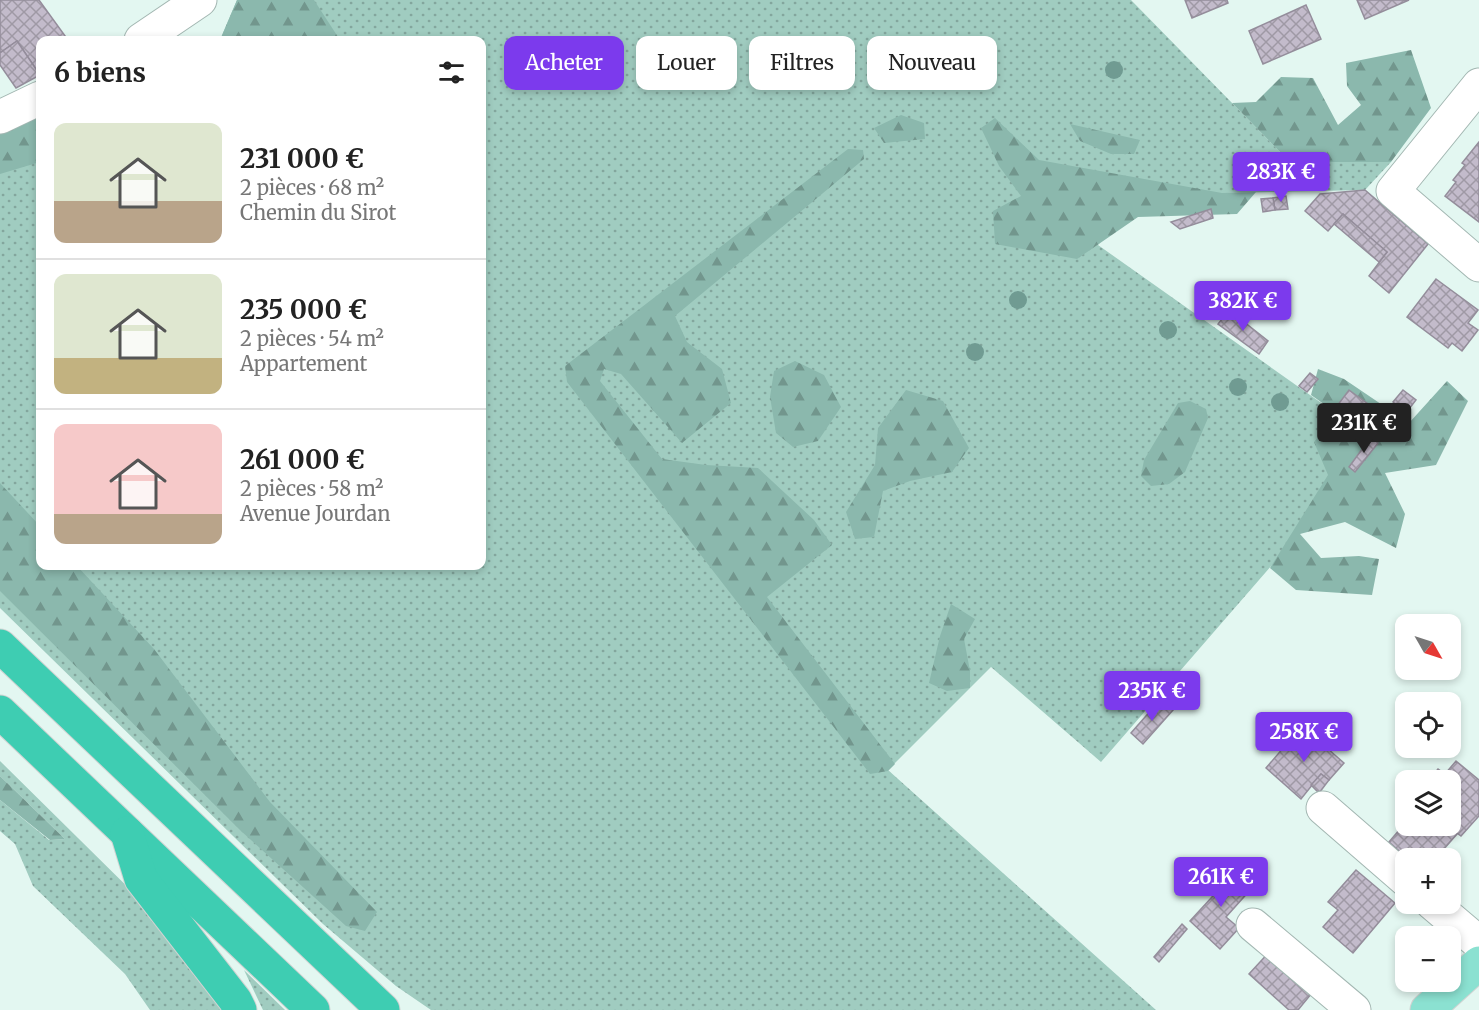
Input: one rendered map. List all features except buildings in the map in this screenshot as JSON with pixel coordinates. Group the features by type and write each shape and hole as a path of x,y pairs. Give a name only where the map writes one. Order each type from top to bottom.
{"highway":[{"path":"0,646 383,1010"},
{"path":"0,712 313,1010"},
{"path":"126,832 141,879 235,1000 240,1010"},
{"path":"345,974 401,1010"}],"main road":[{"path":"1427,1010 1479,963"}],"street":[{"path":"147,36 200,0"},
{"path":"1479,85 1393,191 1479,265"},
{"path":"0,117 36,100"},
{"path":"1323,808 1395,870"},
{"path":"1445,914 1479,943"},
{"path":"1253,925 1354,1010"}],"green space":[{"path":"237,0 1131,0 1290,162 1391,162 1365,190 1138,195 1098,245 1378,443 1101,762 991,667 888,770 1156,1010 431,1010 396,986 323,924 0,608 0,124 36,109 36,570 486,570 486,36 222,36"},
{"path":"237,0 314,0 337,36 222,36"},
{"path":"1411,50 1431,108 1391,162 1290,162 1232,103 1256,102 1281,77 1313,78 1338,125 1361,105 1347,86 1346,63"},
{"path":"36,109 36,163 0,174 0,124"},
{"path":"901,115 924,123 925,139 884,143 874,128"},
{"path":"995,118 1039,160 1222,193 1256,192 1237,214 1138,217 1077,259 995,244 993,211 1021,196 999,166 981,128"},
{"path":"1070,124 1140,140 1134,154 1111,154 1080,141"},
{"path":"848,149 863,150 864,159 675,316 687,342 722,369 731,403 682,443 621,374 604,369 600,381 662,459 706,465 758,468 814,520 832,545 767,597 895,764 888,771 870,774 567,382 565,366"},
{"path":"795,361 824,375 841,407 818,441 793,447 776,433 770,397 774,371"},
{"path":"1318,369 1344,379 1409,423 1447,381 1468,401 1436,465 1385,473 1405,514 1396,548 1345,522 1300,534 1321,558 1359,556 1379,559 1372,595 1296,590 1270,568 1328,475 1314,442 1338,414 1311,395"},
{"path":"906,390 943,401 969,448 952,472 910,481 883,491 874,537 855,539 846,512 875,465 878,428"},
{"path":"1190,401 1206,409 1208,418 1185,472 1169,484 1151,486 1141,476 1144,460 1178,403"},
{"path":"0,483 36,522 36,570 81,570 154,649 270,802 377,912 365,931 346,926 241,831 0,591"},
{"path":"951,604 975,619 964,639 970,671 970,688 947,691 929,683 940,636"},
{"path":"0,761 156,915 223,1010 150,1010 125,974 33,886 15,844 0,831 0,800 49,840 65,839 0,776"},
{"path":"0,776 65,839 50,840 0,800"},
{"path":"244,970 285,1010 263,1010"}]}
